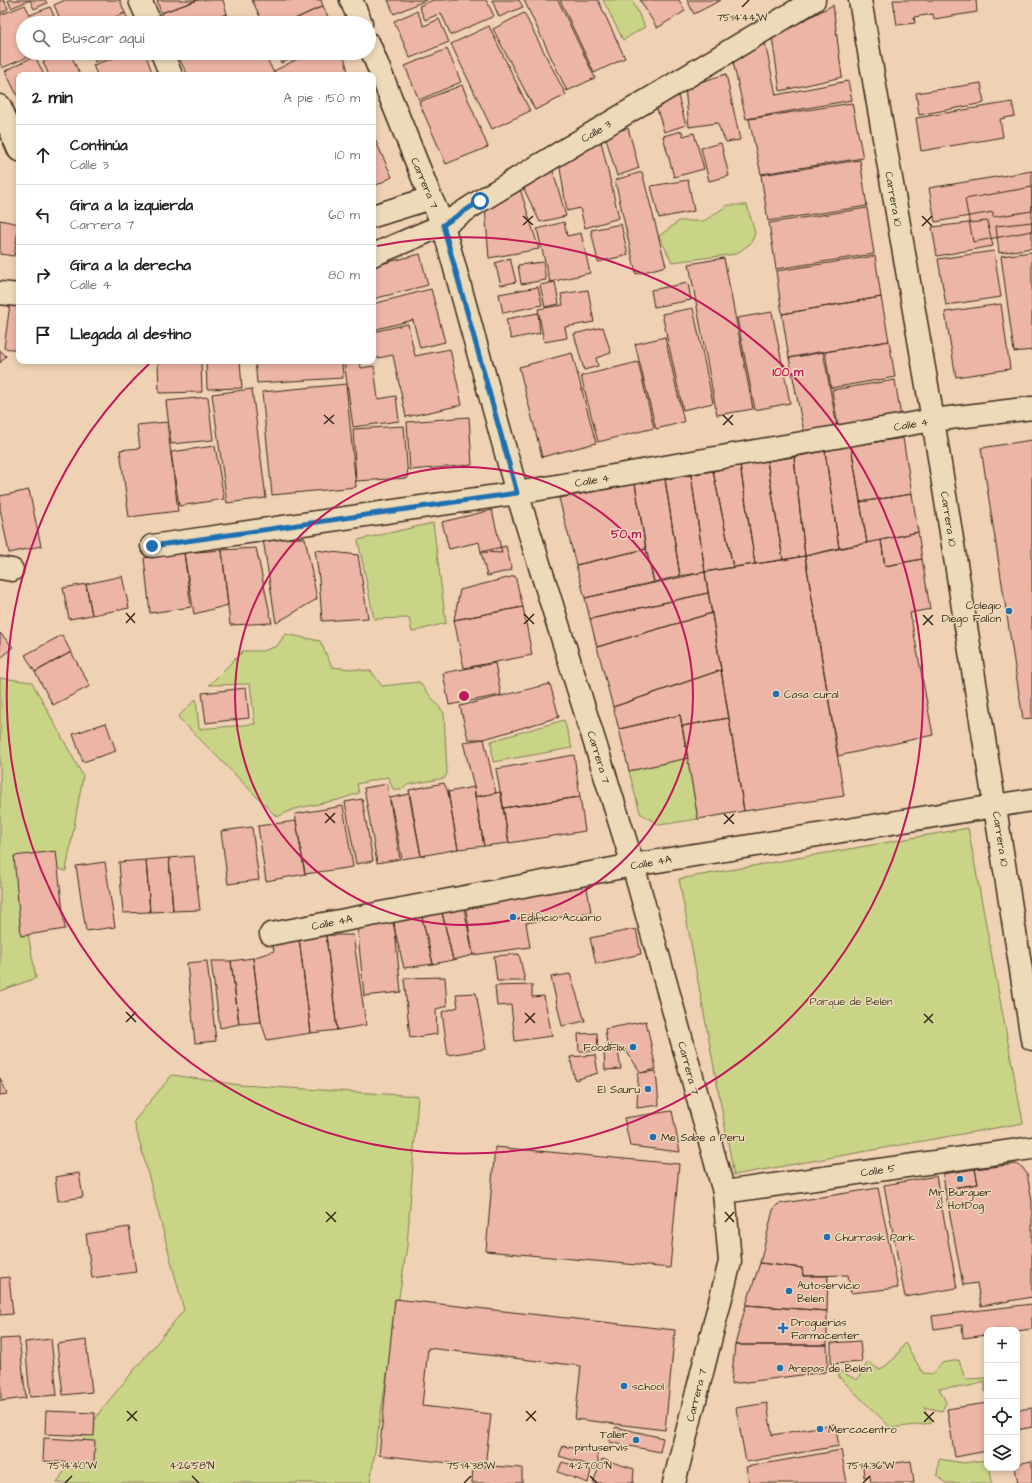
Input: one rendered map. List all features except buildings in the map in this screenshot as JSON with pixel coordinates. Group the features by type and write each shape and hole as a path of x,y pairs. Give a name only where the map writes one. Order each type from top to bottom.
{"street":[{"path":"140,0 147,16"},
{"path":"351,0 358,16"},
{"name":"Calle 3","path":"376,254 443,225 480,201 814,0"},
{"name":"Carrera 10","path":"860,0 933,420 996,806 1032,1039"},
{"path":"165,60 170,72"},
{"name":"Carrera 7","path":"375,60 443,225 517,493 633,865 724,1192 730,1262 674,1483"},
{"path":"0,106 16,143"},
{"path":"376,215 431,198"},
{"path":"0,293 16,295"},
{"name":"Calle 4","path":"152,546 517,493 933,420 1032,408"},
{"name":"Calle 4A","path":"271,934 633,865 1032,800"},
{"name":"Calle 5","path":"724,1192 1032,1148"}],"green space":[{"path":"603,0 632,0 645,27 623,40"},
{"path":"728,205 747,205 755,233 751,243 736,254 672,262 659,236 679,221 704,221"},
{"path":"433,523 446,623 412,632 409,618 374,619 358,540"},
{"path":"285,634 320,641 332,667 371,671 382,686 419,682 444,713 447,773 445,778 407,785 402,790 393,789 388,777 357,784 359,793 338,800 294,809 277,817 178,717 196,699 199,729 255,724 250,684 209,685 243,651 263,651 277,646"},
{"path":"0,678 32,682 83,776 66,871 14,856 36,978 0,991"},
{"path":"564,720 572,748 493,762 491,741"},
{"path":"688,758 698,819 659,825 640,813 629,771"},
{"name":"Parque de Belén","path":"968,828 1023,1123 734,1175 679,879"},
{"path":"172,1075 240,1085 418,1096 407,1246 370,1483 57,1483 101,1410 184,1310 134,1121"},
{"path":"905,1343 923,1373 932,1374 942,1363 959,1360 965,1379 984,1378 984,1382 966,1387 939,1388 946,1402 942,1411 924,1407 932,1423 891,1428 839,1377 838,1370 857,1380 868,1362 880,1370 895,1358"},
{"path":"939,1459 963,1463 984,1460 984,1471 990,1471 992,1483 945,1483 937,1475"}],"place":[{"name":"Colegio Diego Fallon","path":"1009,611"},
{"name":"Casa cural","path":"776,694"},
{"name":"Edificio Acuario","path":"513,917"},
{"name":"FoodFlix","path":"633,1047"},
{"name":"El Sauru","path":"648,1089"},
{"name":"Me Sabe a Peru","path":"653,1137"},
{"name":"Mr Burguer & HotDog","path":"960,1179"},
{"name":"Churrasik Park","path":"827,1237"},
{"name":"Autoservicio Belen","path":"789,1291"},
{"name":"Droguerias Farmacenter","path":"783,1328"},
{"name":"Arepas de Belen","path":"780,1368"},
{"name":"school","path":"624,1386"},
{"name":"Mercacentro","path":"820,1429"},
{"name":"Taller pintuservis","path":"636,1440"}],"route":[{"path":"152,546 517,493 443,225 480,201"}]}
